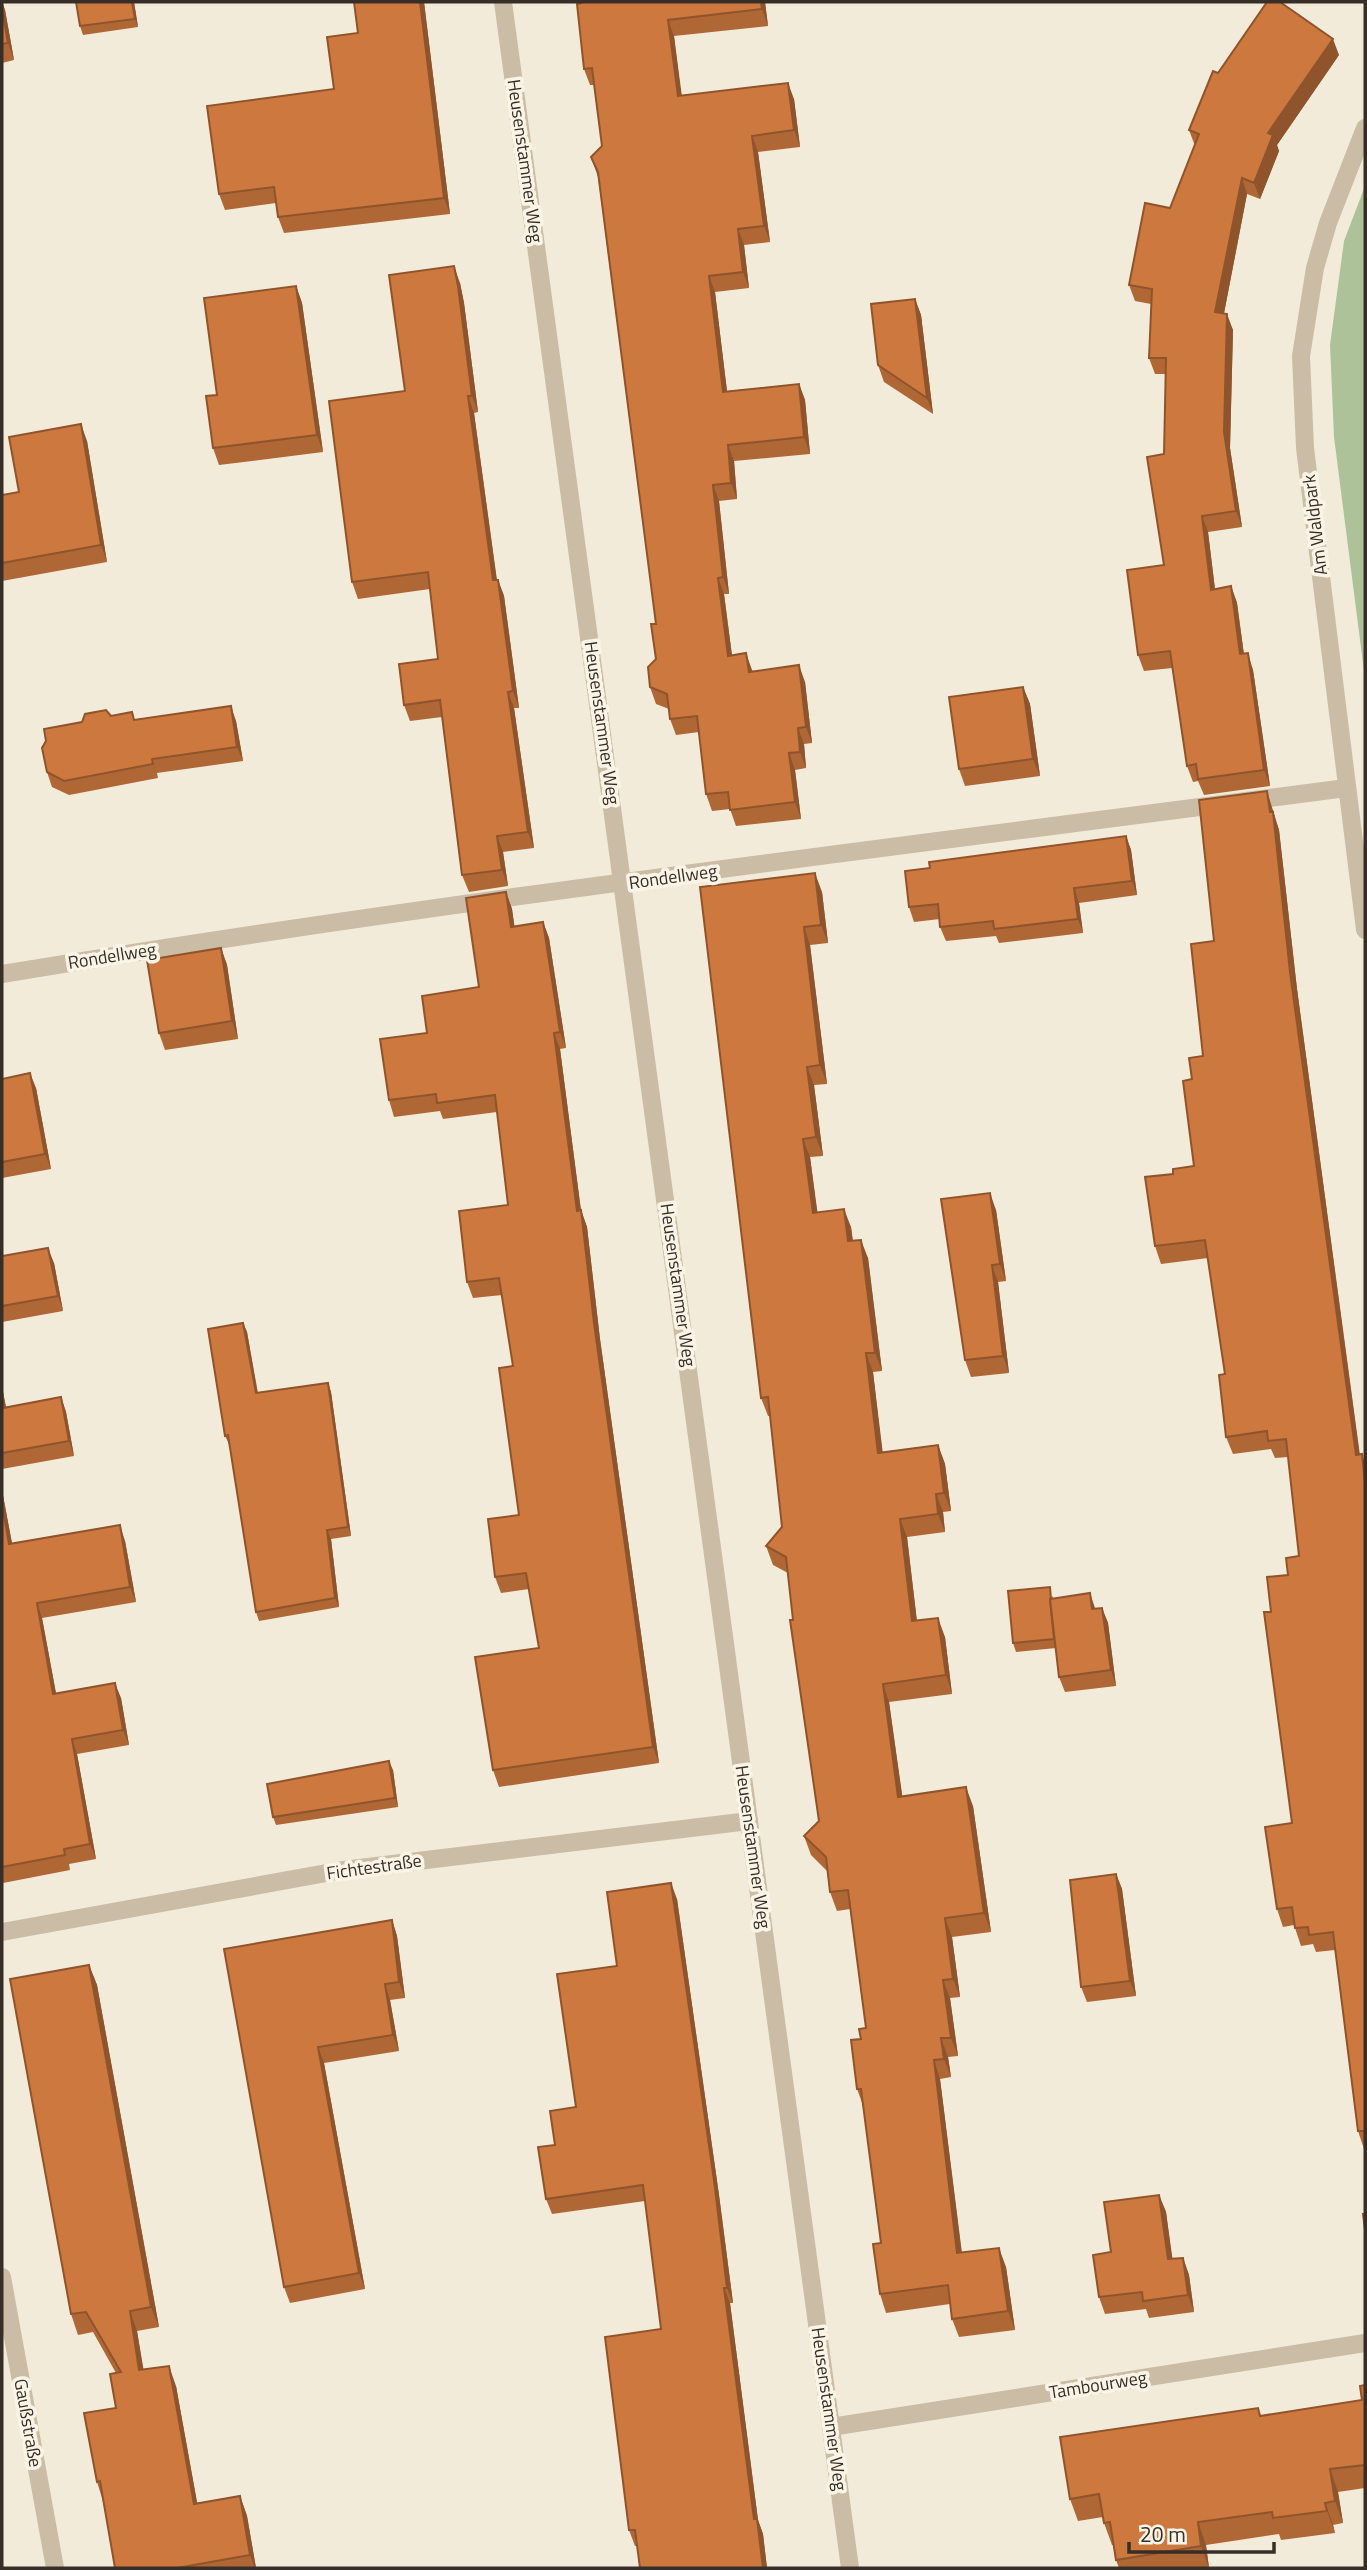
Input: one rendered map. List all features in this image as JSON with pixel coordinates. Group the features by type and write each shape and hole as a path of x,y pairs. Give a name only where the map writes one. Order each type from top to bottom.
{"street":[{"name":"Heusenstammer Weg","path":"503,2 850,2568"},
{"name":"Am Waldpark","path":"1365,128 1318,257 1306,309 1301,356 1305,448 1365,930"},
{"name":"Rondellweg","path":"2,974 232,936 1346,788"},
{"name":"Fichtestraße","path":"2,1932 343,1870 749,1821"},
{"name":"Gaußstraße","path":"2,2277 55,2568"},
{"name":"Tambourweg","path":"831,2427 1365,2343"}],"green space":[{"path":"1365,186 1365,679 1334,437 1330,345 1344,241"}],"building":[{"path":"76,2 132,2 135,19 80,26"},
{"path":"354,2 420,2 444,198 278,217 274,187 219,194 207,106 334,89 327,37 358,33"},
{"path":"761,2 762,9 668,20 678,96 788,83 794,130 752,136 764,226 738,229 743,272 709,276 723,392 799,384 804,437 728,445 731,483 713,485 723,577 718,578 728,656 746,653 749,672 799,665 806,727 798,728 800,752 789,753 795,802 730,810 728,792 706,794 697,716 670,719 667,694 650,687 648,667 656,659 651,624 656,624 598,172 591,157 602,146 592,68 584,69 577,4"},
{"path":"1267,2 1280,2 1333,39 1268,133 1273,135 1254,183 1242,178 1215,312 1227,314 1224,432 1236,511 1202,516 1211,590 1231,586 1240,654 1248,653 1264,770 1198,779 1196,764 1187,766 1170,651 1138,655 1127,570 1164,565 1147,457 1164,454 1166,358 1149,358 1152,289 1129,285 1145,203 1170,208 1199,134 1189,130 1213,71 1218,73"},
{"path":"2,10 8,43 2,44"},
{"path":"454,266 472,396 468,396 493,580 498,580 513,691 508,692 528,832 497,836 502,870 462,875 440,700 404,705 399,664 438,659 428,572 352,582 329,401 405,391 389,275"},
{"path":"296,286 317,435 213,448 206,396 217,395 204,298"},
{"path":"915,299 927,398 878,365 871,304"},
{"path":"81,424 101,545 2,563 2,495 19,492 9,437"},
{"path":"1023,687 1033,759 959,769 949,697"},
{"path":"231,706 237,747 152,759 153,764 64,781 47,772 42,748 46,741 44,729 82,722 85,714 106,710 111,716 132,712 134,720"},
{"path":"1267,791 1270,812 1273,812 1290,972 1356,1455 1362,1454 1365,1483 1365,2131 1358,2131 1333,1932 1309,1935 1308,1927 1295,1928 1292,1907 1277,1909 1265,1827 1292,1823 1264,1612 1271,1612 1267,1577 1288,1575 1286,1558 1299,1556 1286,1439 1268,1441 1267,1431 1226,1437 1219,1375 1225,1374 1205,1240 1155,1246 1145,1177 1173,1174 1173,1169 1194,1166 1183,1081 1192,1079 1189,1058 1203,1056 1191,944 1214,941 1199,800"},
{"path":"1126,836 1132,881 1074,888 1078,919 994,929 993,921 940,927 938,904 909,907 905,871 930,868 929,862"},
{"path":"815,873 821,925 804,927 820,1065 807,1067 816,1137 803,1139 813,1213 844,1209 848,1241 861,1240 875,1353 866,1353 878,1453 938,1445 944,1493 936,1494 938,1514 900,1519 912,1621 938,1618 946,1675 883,1684 898,1797 966,1787 984,1913 945,1918 953,1979 943,1980 951,2038 941,2038 944,2059 934,2060 957,2253 999,2248 1008,2311 952,2319 948,2285 880,2294 873,2244 881,2243 861,2089 857,2089 851,2040 861,2039 859,2029 866,2028 848,1890 830,1892 826,1857 804,1836 819,1821 790,1620 793,1620 786,1557 766,1546 782,1527 768,1397 761,1398 700,887"},
{"path":"506,892 511,927 543,922 560,1032 554,1033 577,1211 581,1210 594,1323 653,1747 493,1770 475,1657 539,1648 526,1573 495,1577 488,1519 519,1515 499,1368 513,1366 499,1278 467,1282 459,1211 508,1205 495,1095 437,1103 436,1094 389,1100 380,1039 427,1033 422,996 479,987 466,898"},
{"path":"221,948 232,1021 159,1033 147,960"},
{"path":"30,1073 45,1154 2,1162 2,1079"},
{"path":"990,1193 1000,1264 992,1265 1003,1356 965,1360 941,1199"},
{"path":"48,1248 58,1296 2,1306 2,1256"},
{"path":"243,1323 256,1393 328,1383 348,1527 327,1530 335,1598 256,1612 208,1329"},
{"path":"61,1397 69,1441 2,1453 2,1400 3,1408"},
{"path":"2,1504 9,1544 120,1525 130,1587 37,1603 53,1694 115,1683 123,1730 72,1739 90,1844 64,1849 65,1855 2,1867"},
{"path":"1050,1587 1054,1639 1013,1643 1008,1591"},
{"path":"1090,1593 1092,1609 1102,1608 1111,1670 1059,1677 1050,1599"},
{"path":"389,1761 395,1798 273,1817 267,1784"},
{"path":"1116,1874 1130,1981 1081,1987 1070,1880"},
{"path":"671,1883 714,2180 727,2288 724,2288 754,2519 757,2519 763,2568 640,2568 635,2530 629,2530 605,2337 661,2329 643,2185 546,2199 538,2147 555,2145 550,2111 576,2107 557,1974 617,1966 607,1892"},
{"path":"392,1920 399,1982 385,1984 393,2035 318,2047 359,2273 284,2287 224,1949"},
{"path":"89,1965 151,2307 130,2311 139,2370 169,2366 194,2504 240,2496 250,2555 177,2568 115,2568 100,2481 97,2482 84,2413 116,2408 110,2374 121,2372 86,2312 71,2314 10,1979"},
{"path":"1159,2195 1168,2259 1183,2258 1188,2295 1143,2301 1142,2292 1099,2297 1093,2255 1111,2252 1104,2202"},
{"path":"1365,2385 1365,2465 1330,2469 1335,2501 1325,2503 1327,2511 1273,2518 1272,2512 1198,2522 1201,2546 1116,2560 1110,2522 1104,2523 1099,2494 1070,2499 1060,2437 1258,2408 1260,2416 1362,2400 1360,2386"}]}
